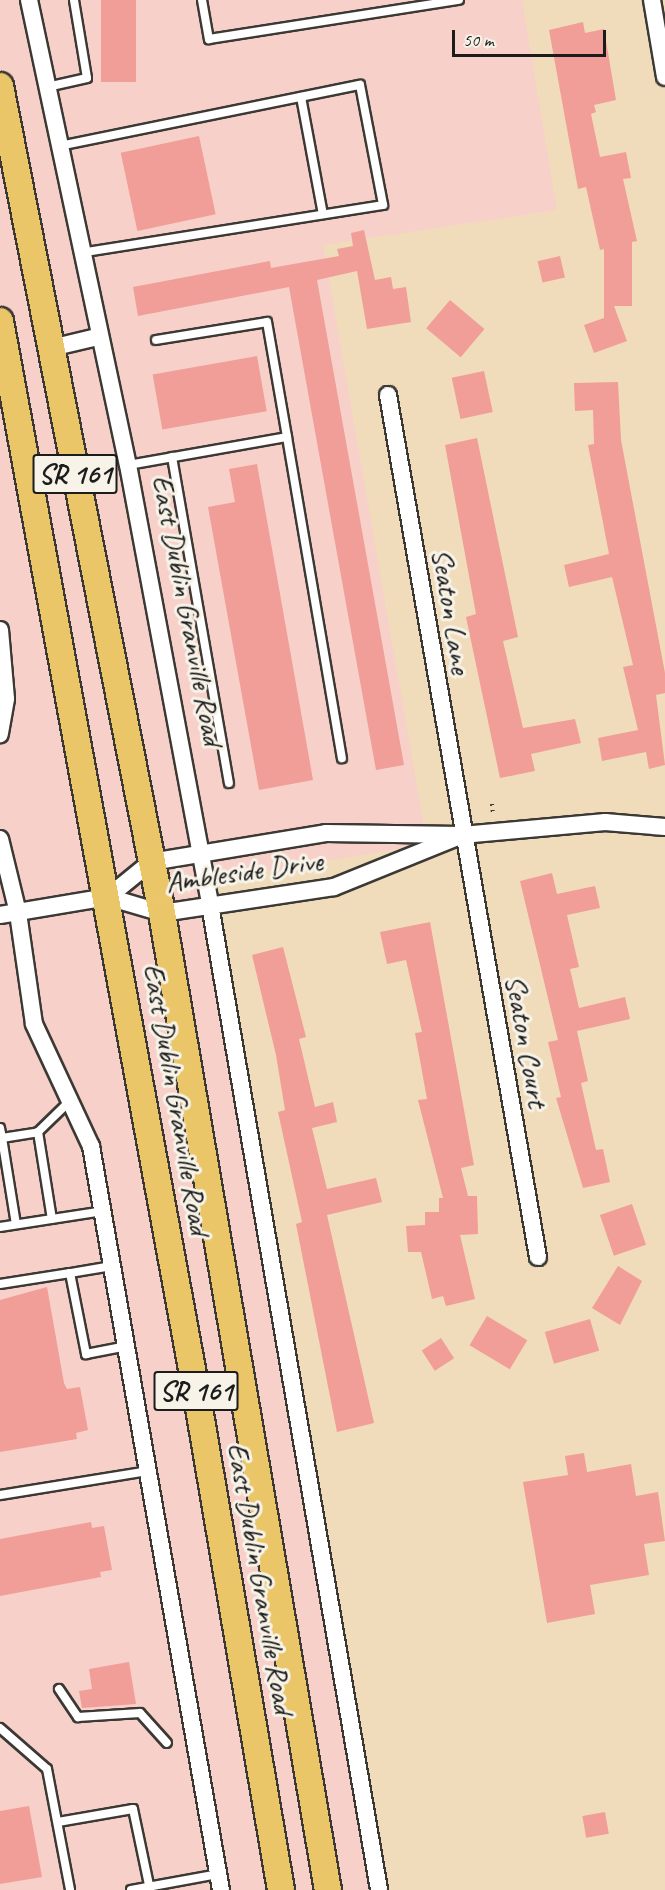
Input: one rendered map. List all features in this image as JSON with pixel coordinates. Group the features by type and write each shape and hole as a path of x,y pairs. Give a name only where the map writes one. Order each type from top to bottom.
{"main road":[{"name":"East Dublin Granville Road","path":"0,86 162,913 328,1890"},
{"name":"East Dublin Granville Road","path":"0,321 108,897 281,1890"}],"street":[{"name":"East Dublin Granville Road","path":"29,0 97,337 128,465 200,850 379,1890"},
{"path":"652,0 665,77"},
{"path":"51,348 97,337"},
{"name":"Seaton Lane","path":"388,395 462,835"},
{"path":"0,630 3,687 0,734"},
{"name":"Ambleside Drive","path":"108,897 151,862 200,850 327,833 462,835 605,822 665,827"},
{"name":"Ambleside Drive","path":"108,897 162,913 334,887 462,835"},
{"name":"Seaton Court","path":"462,835 538,1257"},
{"path":"0,839 18,913 34,1024 91,1146 220,1882"},
{"path":"0,915 108,897"}],"lane":[{"path":"46,87 87,78 74,0"},
{"path":"202,0 208,39 459,0"},
{"path":"58,146 360,85 383,206 80,253"},
{"path":"301,97 323,214"},
{"path":"156,340 267,322 342,758"},
{"path":"128,465 287,437"},
{"path":"172,457 230,783"},
{"path":"2,1138 38,1132 70,1101"},
{"path":"0,1128 16,1224"},
{"path":"38,1132 52,1219"},
{"path":"0,1227 103,1211"},
{"path":"0,1284 112,1266"},
{"path":"70,1273 86,1353 127,1346"},
{"path":"0,1495 148,1471"},
{"path":"59,1689 78,1717 140,1713 167,1743"},
{"path":"0,1728 47,1769 70,1890"},
{"path":"58,1822 133,1809 149,1888"},
{"path":"131,1890 220,1882"}],"path":[{"path":"492,804 493,814"}],"shaded area":[{"path":"0,0 522,0 557,210 323,245 427,844 196,882 377,1890 0,1890"}],"building":[{"path":"101,0 136,0 136,82 101,82"},
{"path":"583,22 585,33 604,29 616,100 594,105 596,112 591,114 600,157 626,152 631,178 623,179 637,241 632,242 632,306 614,306 627,341 594,353 584,325 604,318 604,249 600,250 586,187 578,189 549,30"},
{"path":"199,136 216,214 137,231 121,153"},
{"path":"364,230 375,280 391,277 393,289 406,287 411,322 367,329 357,271 317,280 404,765 376,770 289,287 138,316 133,287 270,261 271,268 339,256 337,249 353,246 351,233"},
{"path":"560,256 565,277 543,283 538,261"},
{"path":"450,300 484,329 461,357 426,328"},
{"path":"257,356 267,411 162,430 153,374"},
{"path":"484,371 493,412 460,419 452,378"},
{"path":"618,382 621,440 665,673 665,693 656,695 665,765 649,769 646,752 602,761 598,738 638,730 623,667 633,665 612,577 569,587 564,565 609,554 588,445 594,444 593,410 575,411 574,383"},
{"path":"477,438 518,637 503,641 523,728 575,719 581,743 531,754 535,771 500,778 466,617 476,614 445,445"},
{"path":"257,464 313,780 259,790 208,507 235,502 229,469"},
{"path":"552,873 557,894 595,886 600,908 567,915 579,967 570,969 579,1008 625,997 630,1019 577,1031 588,1081 581,1083 596,1150 603,1149 610,1182 583,1188 556,1098 561,1097 548,1042 558,1040 520,881"},
{"path":"430,922 474,1165 461,1168 468,1196 477,1196 478,1234 460,1235 475,1299 446,1306 443,1296 432,1299 421,1252 408,1252 406,1226 425,1225 425,1212 439,1212 439,1198 443,1198 418,1100 427,1099 415,1033 422,1032 406,960 387,964 380,932"},
{"path":"283,947 306,1037 299,1039 315,1107 333,1102 337,1122 312,1128 327,1189 376,1178 382,1202 327,1215 374,1423 337,1432 296,1224 302,1222 278,1112 285,1110 276,1055 252,955"},
{"path":"632,1204 646,1245 614,1256 600,1215"},
{"path":"618,1266 642,1281 620,1325 592,1308"},
{"path":"47,1287 64,1383 67,1389 80,1387 88,1430 76,1433 77,1439 0,1452 0,1300"},
{"path":"487,1316 527,1340 510,1369 469,1345"},
{"path":"590,1319 599,1351 554,1364 545,1332"},
{"path":"441,1338 454,1358 435,1371 422,1351"},
{"path":"584,1453 587,1472 631,1464 636,1496 658,1492 665,1541 644,1544 649,1575 590,1585 595,1614 547,1623 523,1482 568,1475 565,1456"},
{"path":"91,1522 92,1528 104,1526 112,1570 100,1572 101,1577 0,1596 0,1539"},
{"path":"129,1662 136,1704 82,1708 79,1691 92,1689 89,1669"},
{"path":"29,1806 42,1877 0,1884 0,1811"},
{"path":"605,1812 609,1834 586,1838 582,1816"}]}
